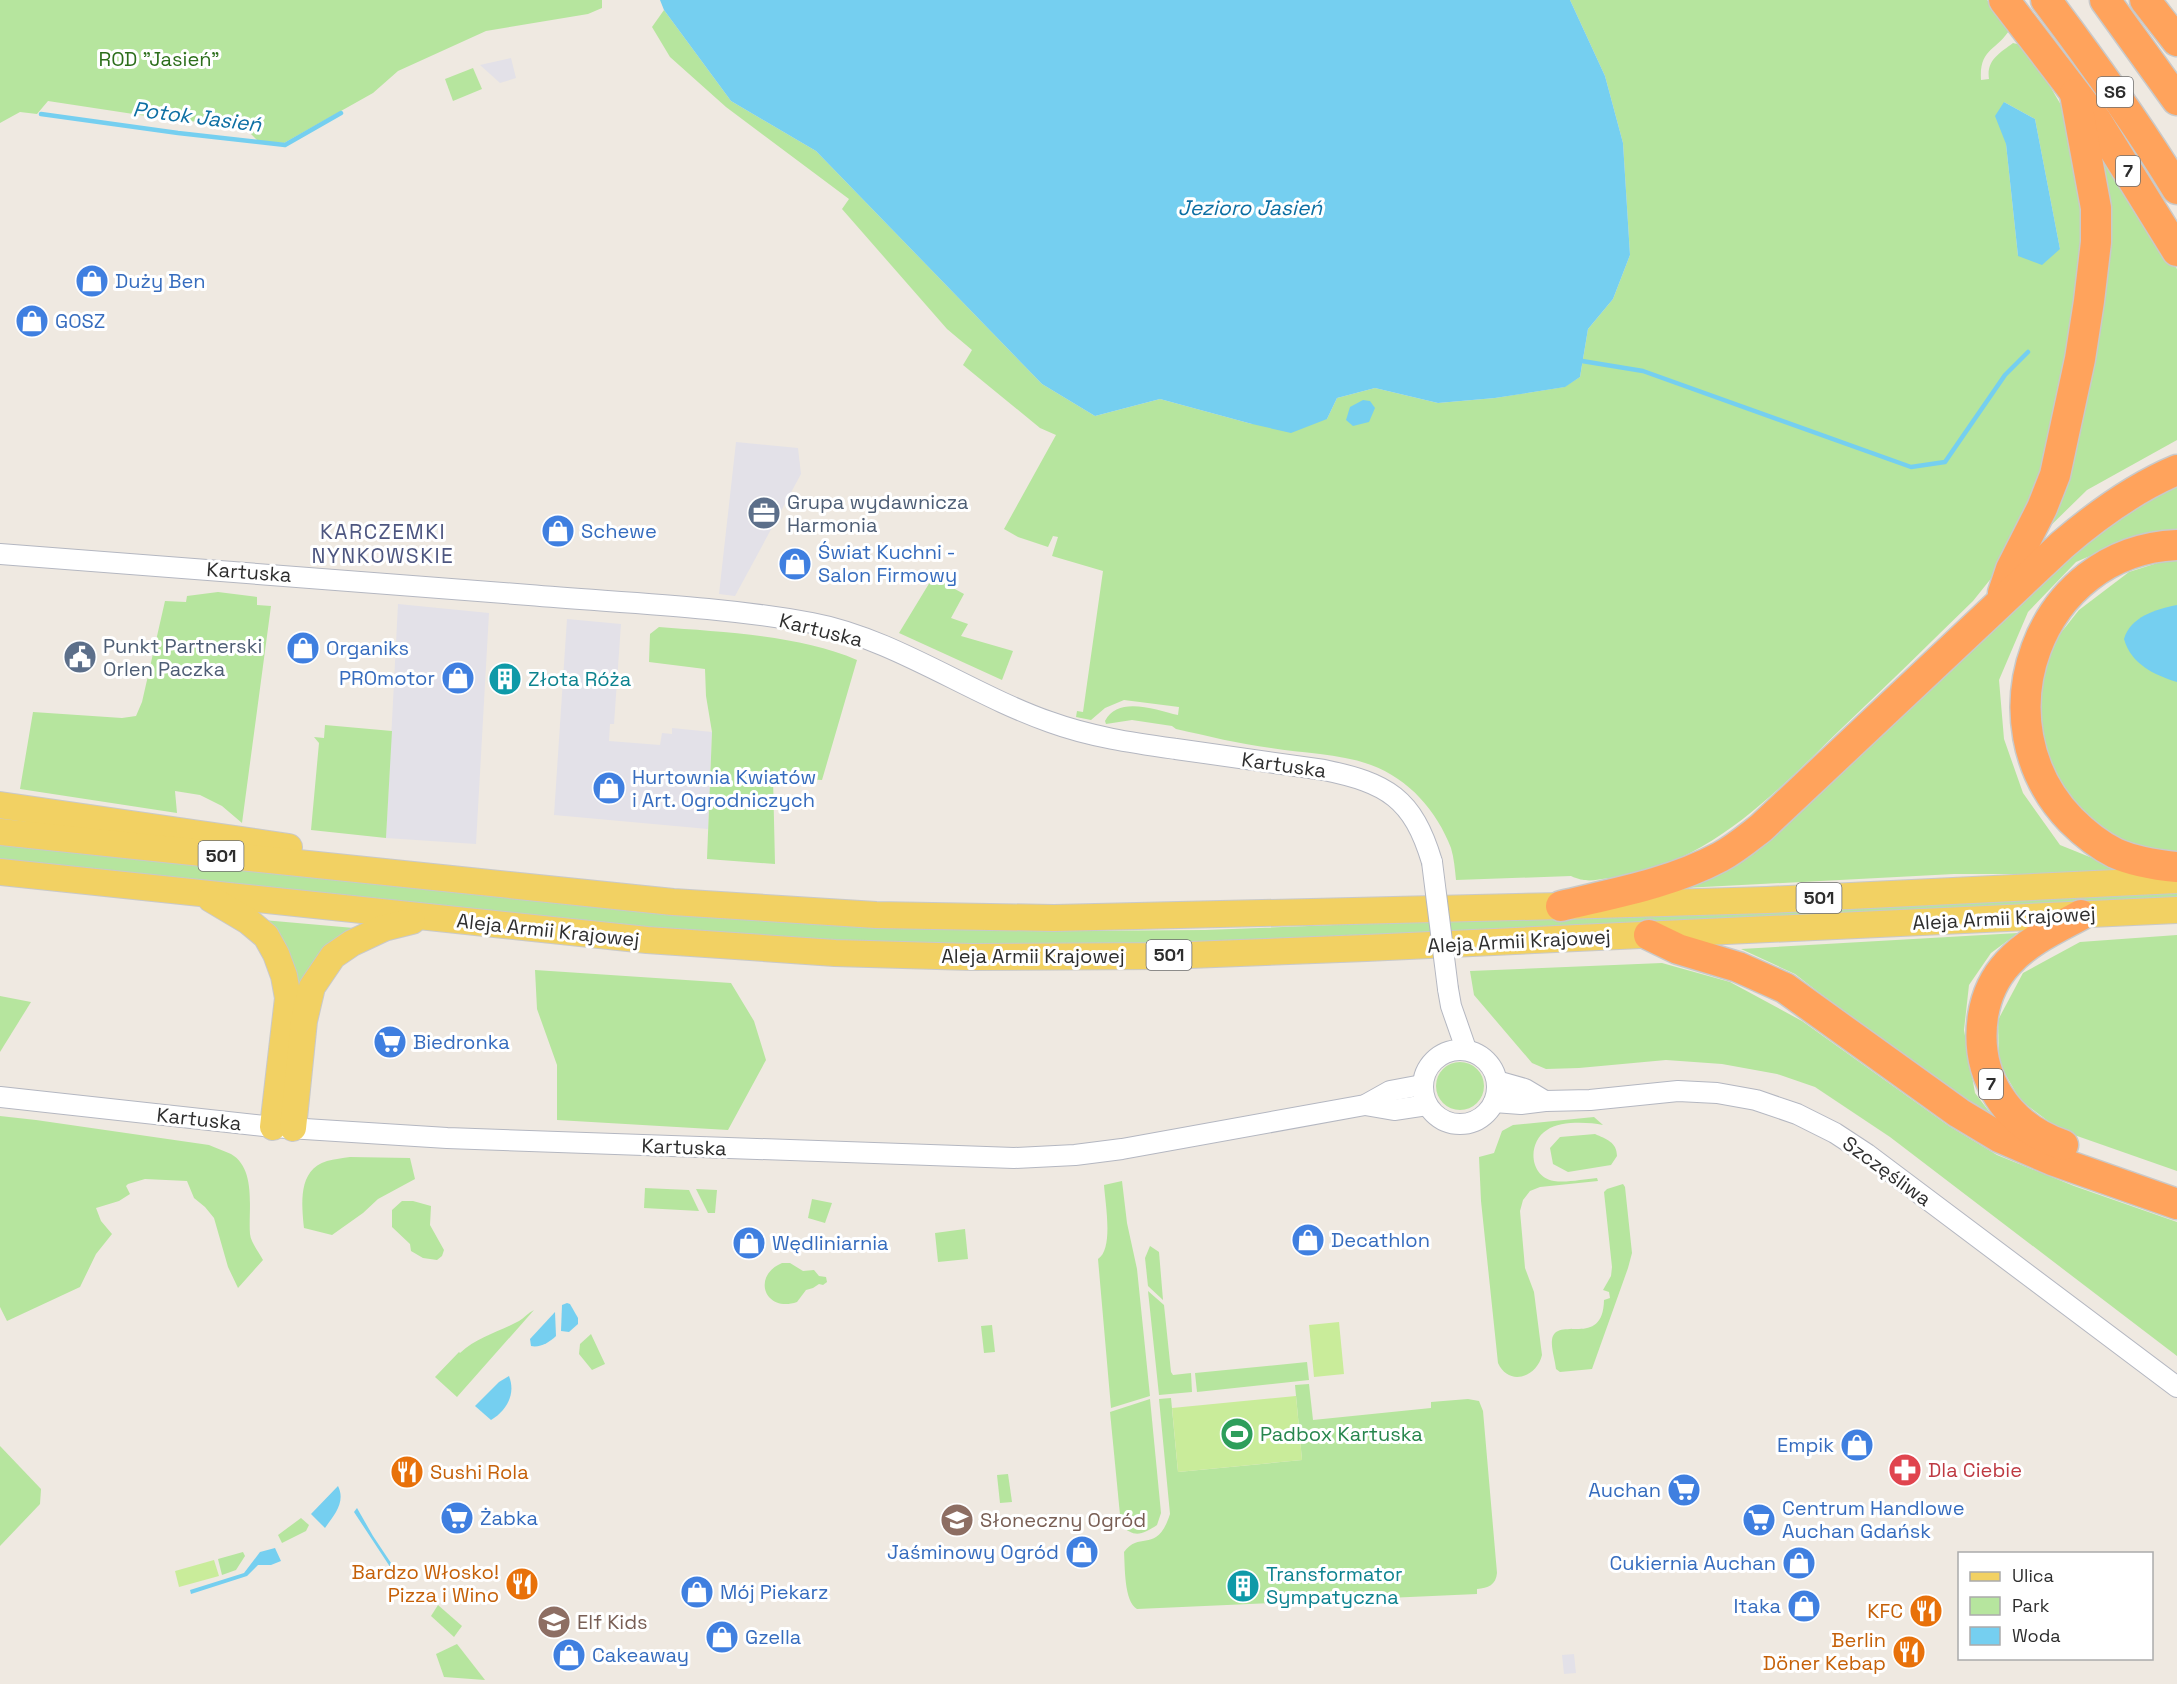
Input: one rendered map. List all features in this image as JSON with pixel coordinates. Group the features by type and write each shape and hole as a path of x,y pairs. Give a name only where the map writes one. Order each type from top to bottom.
{"highway":[{"path":"2001,600 2011,569 2042,508 2055,475 2080,359 2090,301 2096,242 2096,208 2075,94 2004,0"},
{"name":"S6","path":"2046,0 2106,79 2151,145 2177,189"},
{"name":"S6","path":"2105,0 2177,100"},
{"path":"2145,0 2177,41"},
{"name":"7","path":"2075,94 2096,120 2177,251"},
{"path":"1561,906 1672,878 1698,868 1737,847 1761,828 2001,600 2069,539 2103,512 2152,481 2177,470"},
{"path":"2177,545 2154,548 2120,559 2104,567 2075,588 2049,619 2038,642 2030,666 2026,694 2026,722 2031,751 2042,780 2057,805 2090,837 2114,853 2148,864 2177,867"},
{"name":"7","path":"2081,915 2037,939 2008,963 1994,982 1985,1002 1982,1027 1981,1053 1986,1071 1995,1092 2009,1110 2030,1128 2058,1143 2177,1184"},
{"path":"1649,935 1678,949 1738,967 1785,988 1959,1113 1999,1137 2052,1160 2177,1204"}],"main road":[{"path":"0,805 431,868 442,879"},
{"name":"Aleja Armii Krajowej","path":"0,832 673,902 876,915 1054,918 1561,906 1767,900 2177,880"},
{"name":"Aleja Armii Krajowej","path":"0,872 427,918 722,946 835,953 971,957 1164,956 2177,910"},
{"path":"203,895 248,921 266,936 284,976 288,998 283,1127"},
{"path":"283,1127 312,987 333,956 351,943 384,928 427,918"}],"street":[{"name":"Kartuska","path":"0,554 712,608 816,624 885,647 1000,702 1049,722 1076,730 1148,745 1324,770 1377,784 1390,792 1414,817 1425,838 1432,862 1450,997 1466,1049"},
{"name":"Kartuska","path":"1446,1052 1450,997"},
{"path":"1466,1049 1487,1060 1493,1070 1497,1081 1494,1102 1482,1116 1464,1124 1446,1122 1432,1112 1427,1105 1422,1085 1429,1065 1446,1052 1466,1049"},
{"name":"Szczęśliwa","path":"1497,1081 1525,1089 1545,1101"},
{"name":"Kartuska","path":"0,1097 283,1127 457,1138 1014,1158 1075,1155 1122,1149 1365,1105 1390,1091 1422,1085"},
{"name":"Szczęśliwa","path":"1494,1102 1521,1104 1704,1092 1756,1100 1797,1113 1835,1133 1867,1154 2066,1306 2177,1387"},
{"name":"Kartuska","path":"1365,1105 1394,1110 1427,1105"}],"shaded area":[{"path":"511,58 516,78 500,83 480,65"},
{"path":"736,442 798,448 801,474 735,596 719,594"},
{"path":"398,604 489,613 476,844 386,838"},
{"path":"567,619 621,624 614,724 610,724 609,741 660,745 662,733 672,734 672,728 712,732 708,829 554,815"},
{"path":"1574,1654 1576,1673 1564,1674 1562,1655"}],"green space":[{"name":"ROD \"Jasień\"","path":"0,0 602,0 602,8 588,14 486,31 398,71 373,93 284,143 258,141 244,127 153,117 48,101 37,114 20,112 0,123"},
{"path":"1570,0 1987,0 2008,23 2010,29 1986,56 1981,70 1981,80 1989,79 1992,62 1999,54 2013,43 2021,45 2037,64 2061,105 2080,156 2087,248 2047,474 1997,571 1973,601 1792,777 1738,823 1678,859 1645,871 1590,880 1581,880 1571,876 1456,880 1451,848 1438,821 1420,798 1385,771 1360,761 1235,742 1176,729 1172,726 1132,720 1106,724 1105,721 1111,713 1128,706 1178,715 1179,707 1124,700 1105,708 1091,720 1076,717 1077,711 1083,712 1103,571 1052,556 1058,537 1053,536 1048,547 1018,537 1004,529 1056,435 1040,428 963,365 972,350 947,329 842,209 849,199 726,107 670,57 652,27 664,10 731,101 816,151 1042,384 1095,416 1160,399 1252,424 1327,419 1337,398 1375,388 1438,403 1495,398 1564,387 1580,377 1588,329 1613,299 1630,255 1623,143 1605,76","holes":["2004,102 2035,119 2060,249 2018,256 2006,144"]},
{"path":"473,68 482,89 453,101 445,79"},
{"path":"2093,143 2177,269 2177,440 2087,490 2040,536 2064,485"},
{"path":"2177,484 2177,533 2131,538 2076,562 2028,612 1999,680 2004,739 2023,793 2060,845 2132,874 1954,874 1684,888 2083,541 2168,487"},
{"path":"2167,560 2177,560 2177,858 2109,838 2072,804 2045,756 2037,705 2052,644 2079,610 2129,572"},
{"path":"933,577 964,594 951,618 968,624 961,636 1013,651 1002,680 899,633"},
{"path":"218,592 257,597 257,605 271,606 242,823 222,806 200,795 175,791 177,813 20,789 33,712 122,718 136,716 142,702 165,601 186,602 187,596"},
{"path":"659,627 785,640 810,645 857,660 822,780 773,777 775,864 707,859 712,732 706,696 705,669 649,662 650,634"},
{"path":"325,725 392,731 386,838 311,830 319,743 314,737 324,738"},
{"path":"0,842 889,927 968,930 1205,930 2177,892 2177,898 1901,913 1073,948 779,941 0,864"},
{"path":"263,920 354,928 326,946 291,1099 296,986"},
{"path":"2018,933 1991,953 1969,985 1964,1030 1975,1093 2004,1131 1918,1069 1795,974 1741,949"},
{"path":"2177,935 2177,1171 2060,1130 2020,1100 1999,1063 1998,1020 2023,973 2080,942"},
{"path":"1662,963 1730,982 1802,1021 1949,1126 1997,1155 2074,1186 2177,1222 2177,1356 1890,1137 1815,1087 1777,1074 1722,1064 1666,1060 1546,1069 1532,1063 1474,995 1470,971"},
{"path":"535,970 731,983 754,1021 766,1060 728,1130 557,1120 557,1065 537,1009"},
{"path":"0,996 31,1002 0,1052"},
{"path":"1455,1062 1465,1062 1480,1072 1484,1086 1483,1095 1474,1106 1465,1110 1455,1110 1440,1100 1436,1091 1436,1081 1446,1066"},
{"path":"0,1116 209,1145 231,1154 245,1170 250,1191 250,1234 263,1260 238,1288 228,1267 214,1218 194,1198 187,1181 145,1179 128,1184 126,1186 130,1194 119,1201 96,1208 101,1221 112,1234 96,1254 80,1287 7,1321 0,1307"},
{"path":"1594,1117 1603,1125 1582,1123 1559,1125 1547,1130 1536,1142 1534,1158 1536,1166 1546,1178 1564,1182 1597,1178 1598,1181 1540,1187 1530,1191 1523,1200 1520,1211 1525,1268 1534,1292 1542,1355 1535,1369 1529,1374 1515,1377 1509,1375 1498,1363 1481,1201 1479,1157 1494,1153 1502,1131 1513,1125"},
{"path":"1595,1134 1615,1147 1617,1156 1611,1165 1568,1172 1553,1164 1550,1148 1560,1137"},
{"path":"350,1157 410,1158 415,1179 378,1199 332,1235 304,1228 302,1199 310,1172 327,1161"},
{"path":"1122,1181 1127,1223 1137,1269 1150,1396 1111,1408 1098,1259 1103,1254 1107,1236 1104,1185"},
{"path":"1623,1184 1632,1253 1628,1268 1592,1369 1560,1372 1556,1369 1552,1347 1555,1333 1562,1330 1588,1328 1596,1324 1602,1315 1604,1300 1610,1298 1609,1292 1603,1290 1611,1276 1612,1267 1604,1192"},
{"path":"645,1188 689,1190 699,1211 644,1208"},
{"path":"696,1189 717,1190 715,1213 708,1213"},
{"path":"812,1199 832,1203 825,1223 808,1218"},
{"path":"402,1201 413,1201 431,1206 430,1225 444,1250 442,1256 437,1260 423,1258 411,1251 410,1244 392,1227 392,1210"},
{"path":"965,1229 968,1259 938,1262 935,1233"},
{"path":"1150,1246 1159,1252 1163,1300 1148,1286 1145,1258"},
{"path":"782,1263 790,1263 803,1271 814,1270 819,1276 826,1277 827,1282 806,1290 797,1302 786,1304 777,1302 766,1292 765,1284 772,1269"},
{"path":"1148,1291 1164,1305 1171,1372 1173,1375 1191,1373 1192,1392 1159,1395"},
{"path":"534,1310 457,1397 435,1377 459,1352 519,1321"},
{"path":"1339,1322 1344,1374 1314,1377 1309,1325"},
{"path":"992,1325 995,1352 984,1353 981,1326"},
{"path":"591,1334 605,1364 592,1370 579,1354 580,1344"},
{"path":"1307,1362 1309,1380 1197,1392 1195,1373"},
{"path":"1309,1384 1313,1420 1431,1408 1431,1402 1468,1399 1479,1401 1483,1411 1497,1573 1493,1583 1488,1587 1477,1589 1477,1594 1137,1609 1127,1592 1124,1552 1136,1543 1160,1534 1170,1514 1159,1399 1171,1398 1178,1472 1302,1460 1295,1385"},
{"name":"Padbox Kartuska","path":"1296,1396 1302,1460 1178,1472 1172,1408"},
{"path":"1150,1399 1161,1513 1157,1525 1138,1534 1130,1532 1121,1525 1110,1412"},
{"path":"0,1446 41,1489 40,1504 0,1546"},
{"path":"1008,1474 1012,1502 1000,1503 997,1475"},
{"path":"301,1518 309,1525 306,1531 282,1543 278,1535"},
{"path":"243,1552 245,1556 236,1570 222,1575 218,1559"},
{"path":"214,1560 219,1576 179,1587 175,1571"},
{"path":"438,1605 462,1626 454,1637 431,1616"},
{"path":"457,1644 485,1680 444,1677 436,1654"}],"water":[{"name":"Jezioro Jasień","path":"660,0 1570,0 1605,76 1623,143 1630,255 1613,299 1588,329 1580,377 1565,387 1495,398 1438,403 1375,388 1337,398 1327,419 1291,433 1160,399 1095,416 1042,384 816,151 731,101 664,10"},
{"path":"2004,102 2035,119 2060,249 2042,265 2018,256 2006,144 1995,116"},
{"path":"1363,400 1370,401 1375,408 1369,422 1353,426 1346,420 1350,407"},
{"path":"2177,605 2177,682 2144,667 2127,648 2124,639 2132,625 2145,615"},
{"path":"570,1304 578,1318 578,1324 569,1332 561,1331 562,1305"},
{"path":"555,1312 556,1336 545,1344 531,1346 530,1339"},
{"path":"509,1376 511,1395 509,1401 491,1420 475,1406 499,1382"},
{"path":"338,1486 340,1503 325,1528 311,1514"},
{"path":"357,1508 403,1581 400,1582 354,1512"},
{"path":"275,1548 281,1561 271,1565 258,1565 247,1576 191,1594 190,1590 244,1573 260,1552"}],"waterway":[{"name":"Potok Jasień","path":"41,114 285,145 341,113"},
{"path":"1582,361 1643,371 1911,467 1945,462 2005,375 2028,352"}],"place":[{"name":"Duży Ben","path":"92,281"},
{"name":"GOSZ","path":"32,321"},
{"name":"Grupa wydawnicza Harmonia","path":"764,513"},
{"name":"Schewe","path":"558,531"},
{"name":"Świat Kuchni - Salon Firmowy","path":"795,564"},
{"name":"Organiks","path":"303,648"},
{"name":"Punkt Partnerski Orlen Paczka","path":"80,657"},
{"name":"PROmotor","path":"458,678"},
{"name":"Złota Róża","path":"505,679"},
{"name":"Hurtownia Kwiatów i Art. Ogrodniczych","path":"609,788"},
{"name":"Biedronka","path":"390,1042"},
{"name":"Decathlon","path":"1308,1240"},
{"name":"Wędliniarnia","path":"749,1243"},
{"name":"Padbox Kartuska","path":"1237,1434"},
{"name":"Empik","path":"1857,1445"},
{"name":"Dla Ciebie","path":"1905,1470"},
{"name":"Sushi Rola","path":"407,1472"},
{"name":"Auchan","path":"1684,1490"},
{"name":"Żabka","path":"457,1518"},
{"name":"Słoneczny Ogród","path":"957,1520"},
{"name":"Centrum Handlowe Auchan Gdańsk","path":"1759,1520"},
{"name":"Jaśminowy Ogród","path":"1082,1552"},
{"name":"Cukiernia Auchan","path":"1799,1563"},
{"name":"Bardzo Włosko! Pizza i Wino","path":"522,1584"},
{"name":"Transformator Sympatyczna","path":"1243,1586"},
{"name":"Mój Piekarz","path":"697,1592"},
{"name":"Itaka","path":"1804,1606"},
{"name":"KFC","path":"1926,1611"},
{"name":"Elf Kids","path":"554,1622"},
{"name":"Gzella","path":"722,1637"},
{"name":"Berlin Döner Kebap","path":"1909,1652"},
{"name":"Cakeaway","path":"569,1655"}],"district":[{"name":"KARCZEMKI NYNKOWSKIE","path":"383,544"}]}
